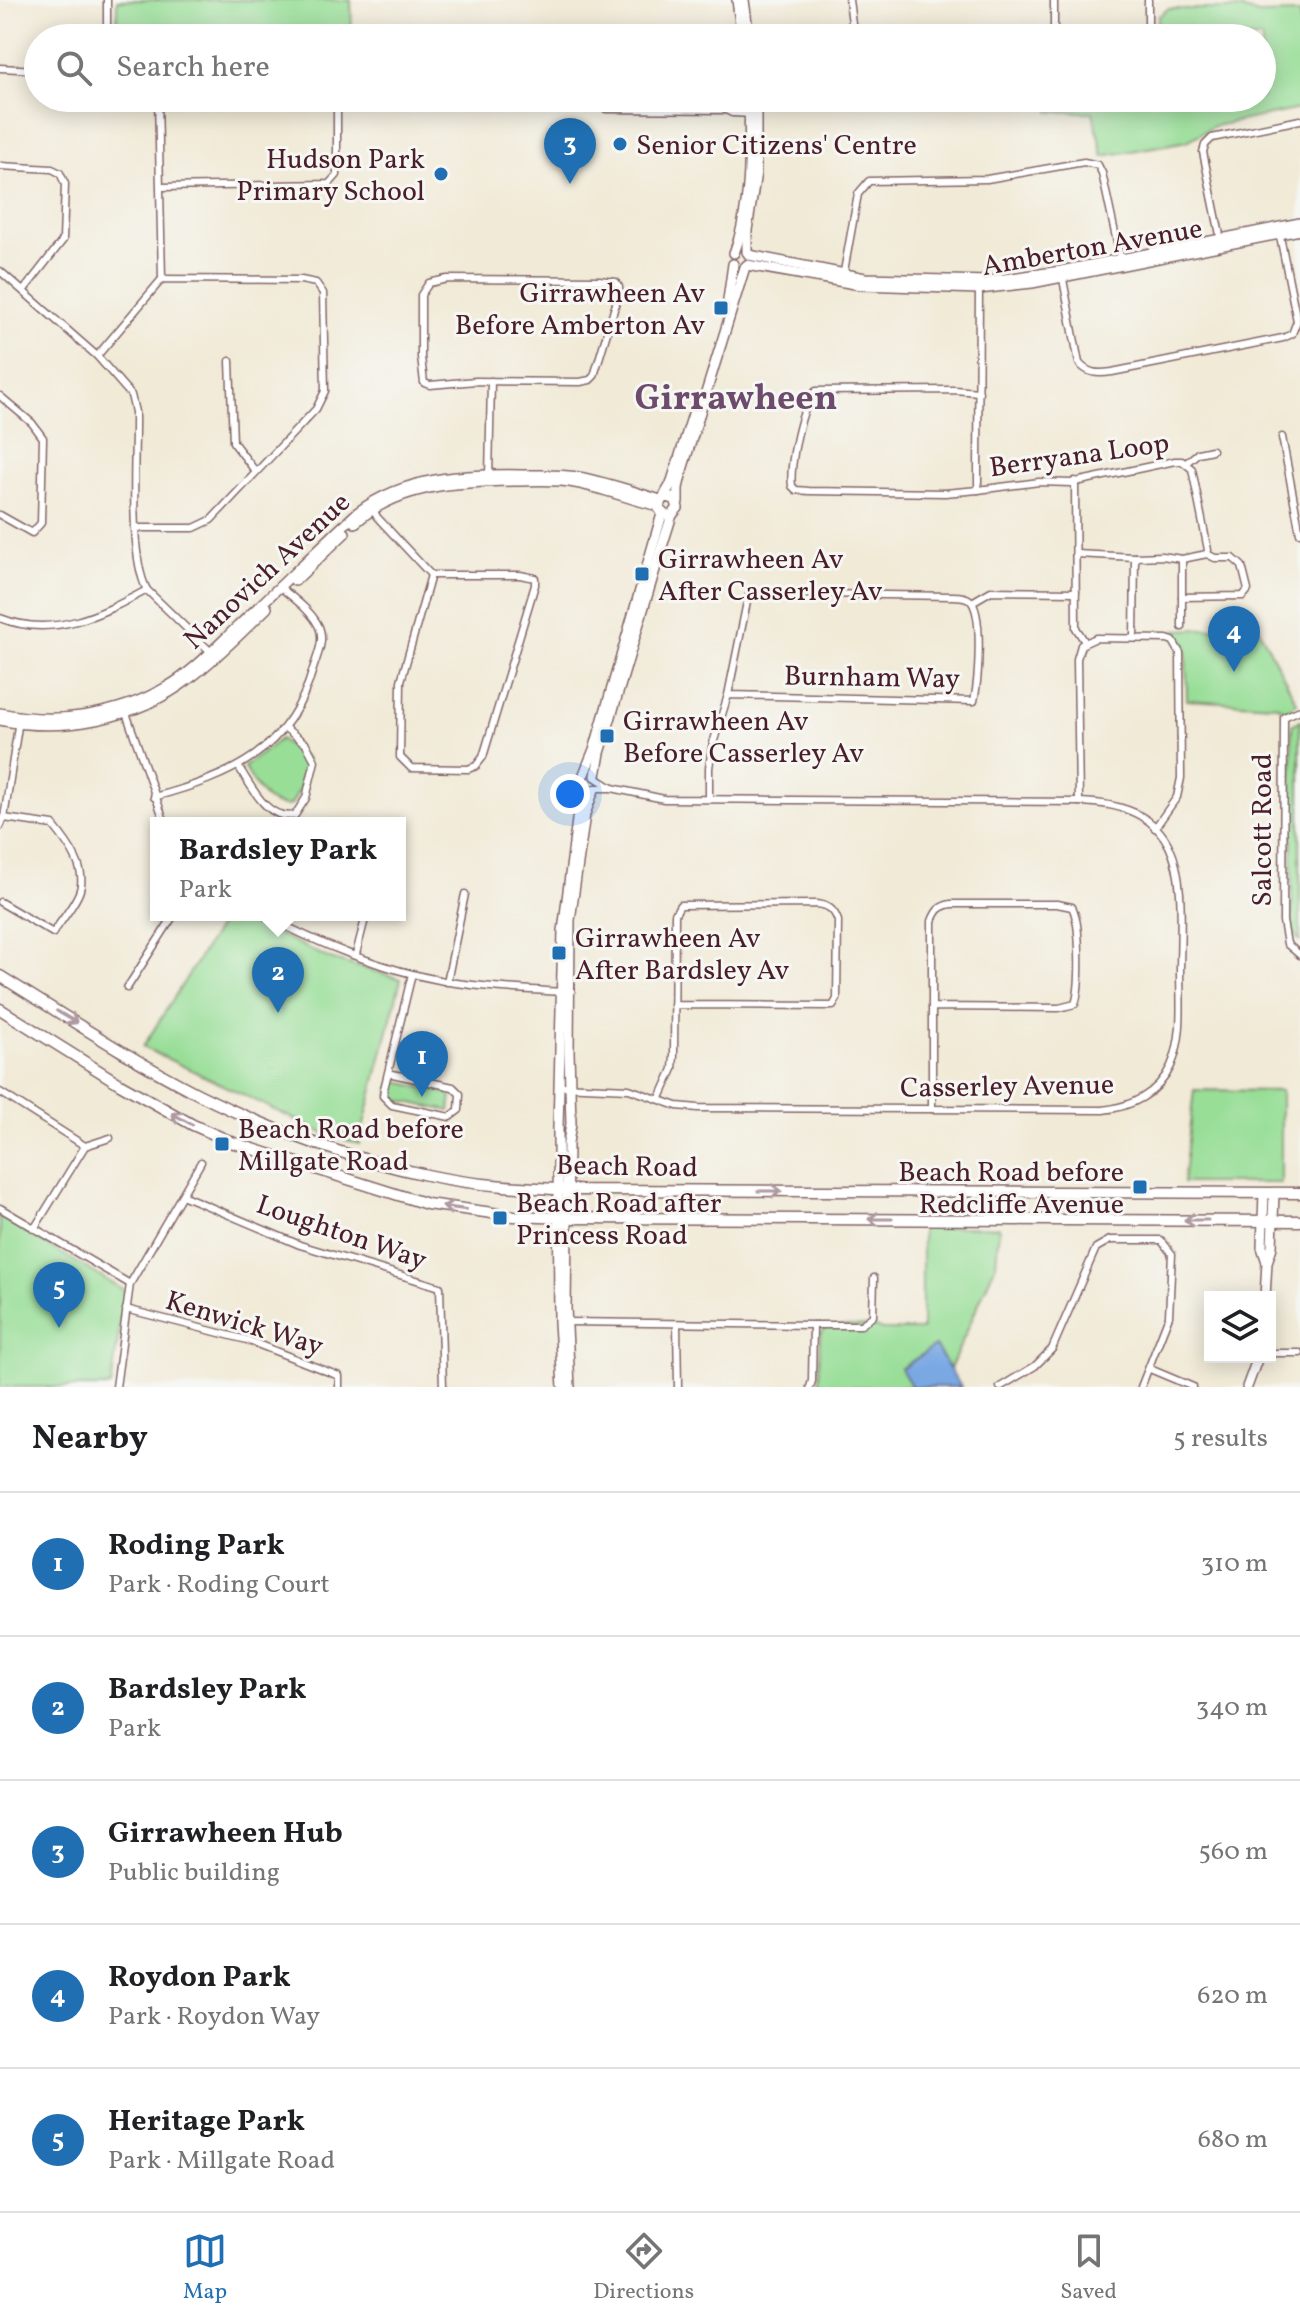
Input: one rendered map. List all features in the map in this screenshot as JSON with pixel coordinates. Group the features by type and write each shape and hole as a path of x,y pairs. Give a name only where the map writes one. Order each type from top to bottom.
{"main road":[{"path":"737,0 740,24"},
{"path":"744,0 747,24"},
{"path":"563,1387 564,1189 571,1124 565,1087 564,908 580,779 595,747 664,507 728,303 747,186 753,112"},
{"path":"664,507 677,511 683,467 747,260 756,172 753,112"},
{"name":"Amberton Avenue","path":"1280,231 1300,223"},
{"name":"Amberton Avenue","path":"747,260 843,278 979,285 1062,274 1280,231 1300,230"},
{"path":"733,259 739,250 747,260"},
{"path":"733,259 738,268 747,260"},
{"name":"Nanovich Avenue","path":"0,720 61,725 124,709 170,692 372,506 437,485 489,478 570,482 664,507 673,497 678,505"},
{"path":"566,992 572,902 585,814 596,783 600,753 664,507"},
{"name":"Nanovich Avenue","path":"0,713 19,720"},
{"path":"584,774 590,773 596,783"},
{"path":"581,788 586,791 596,783"},
{"name":"Beach Road","path":"0,976 157,1071 240,1114 359,1156 427,1175 510,1186 564,1189 1300,1193"},
{"name":"Beach Road","path":"0,1009 120,1084 193,1125 307,1168 427,1204 514,1216 564,1218 1300,1221"},
{"path":"1265,1291 1267,1262 1272,1247 1268,1221 1269,1193"},
{"path":"562,1322 570,1387"},
{"path":"1247,1387 1256,1363"}],"street":[{"path":"107,0 107,24"},
{"path":"849,0 852,24"},
{"path":"1054,0 1054,24"},
{"path":"1148,0 1148,24"},
{"path":"0,68 24,69"},
{"path":"97,356 162,279 158,112"},
{"path":"161,187 329,184 337,175 337,112"},
{"path":"1222,242 1203,152 1205,145 1212,138 1300,120"},
{"path":"843,278 858,194 869,181 987,179 1084,162 1098,165 1102,173 1121,262"},
{"path":"0,166 52,169 60,173 65,184 63,240 24,290"},
{"path":"60,173 69,166"},
{"path":"1062,274 1079,363 1093,373 1112,372 1292,334 1296,328 1297,314 1280,231"},
{"path":"0,271 97,356 131,395 135,412 138,568 147,590 213,654"},
{"path":"459,278 616,282 619,293 598,368 590,380 491,381 424,383 421,295 429,283 459,278"},
{"path":"136,528 194,528 211,520 316,409 325,391 323,293 316,283 301,280 162,279"},
{"path":"978,490 979,285"},
{"path":"230,361 233,442 256,472"},
{"path":"489,478 491,381"},
{"name":"Berryana Loop","path":"979,392 816,391 805,409 791,482 796,490 809,491 945,493 1075,481 1175,461 1186,463 1192,469 1207,554"},
{"path":"0,396 32,423 43,438 41,523 32,533 0,515"},
{"path":"1282,437 1296,492 1300,533"},
{"name":"Berryana Loop","path":"1186,463 1198,453 1212,450"},
{"path":"1075,481 1076,628 1085,642"},
{"path":"372,506 431,575 520,575 535,578 483,757 476,766 468,769 411,768 400,757 401,681 431,575"},
{"path":"1076,554 1182,559 1207,554 1215,558 1233,558 1242,566 1248,590 1243,596 1182,597"},
{"path":"1134,638 1135,557"},
{"path":"1182,559 1182,627"},
{"path":"154,797 214,779 238,766 285,728 305,697 321,633 309,613 282,589"},
{"path":"0,618 17,625 48,626 98,616 147,590"},
{"path":"709,799 712,747 728,695 748,597 755,593 952,596 968,598 972,602 991,591 1076,592"},
{"name":"Burnham Way","path":"728,695 974,701 977,689 978,620 972,602"},
{"path":"1079,802 1079,650 1085,642 1096,638 1173,641 1180,653 1180,789 1155,828"},
{"path":"124,709 162,817"},
{"name":"Salcott Road","path":"1300,710 1284,717 1283,921 1287,944 1300,955"},
{"path":"0,827 19,720"},
{"path":"238,766 269,809 287,817 295,815 306,798 315,761 306,744 285,728"},
{"name":"Casserley Avenue","path":"565,1087 629,1089 677,1106 698,1108 1103,1110 1133,1103 1156,1087 1171,1067 1179,1033 1181,908 1175,858 1165,838 1155,828 1125,808 1079,802 651,798 596,783"},
{"path":"0,902 53,933 80,892 81,876 69,844 53,825 4,818"},
{"path":"447,982 465,894"},
{"path":"660,1098 673,1069 675,914 680,905 816,904 826,905 836,915 837,999 833,1006 674,1005"},
{"path":"932,1109 932,921 939,908 951,904 1057,904 1072,907 1077,926 1078,992 1075,1004 1059,1008 933,1007"},
{"path":"127,988 170,921"},
{"path":"278,921 412,974 447,982 566,992"},
{"path":"356,954 364,921"},
{"path":"388,1073 453,1087 460,1094 459,1110 450,1117 392,1105 383,1096 388,1073 412,974"},
{"path":"0,1092 85,1146"},
{"path":"34,1229 85,1146 110,1138"},
{"path":"116,1387 130,1284 201,1162"},
{"name":"Loughton Way","path":"182,1195 300,1245 440,1287 443,1387"},
{"path":"0,1208 130,1284"},
{"path":"1000,1387 1035,1366 1052,1349 1096,1248 1110,1240 1161,1240 1172,1254 1169,1316 1141,1387"},
{"path":"562,1322 861,1325 873,1316 874,1278"},
{"name":"Kenwick Way","path":"126,1309 247,1340 339,1376 339,1387"},
{"path":"677,1324 678,1387"},
{"path":"810,1387 813,1325"},
{"path":"1276,1353 1300,1353"},
{"path":"1150,1369 1193,1387"}],"green space":[{"path":"117,0 351,0 352,24 117,24"},
{"path":"1168,9 1300,13 1300,109 1214,126 1187,141 1103,156 1093,112 1276,112 1276,24 1158,24 1158,17"},
{"path":"1258,627 1297,703 1286,710 1275,705 1187,700 1186,645 1177,630"},
{"path":"1300,720 1300,941 1292,923 1292,725"},
{"path":"280,739 307,760 299,790 291,805 282,806 262,795 244,767"},
{"path":"222,921 251,921 330,959 401,979 359,1144 323,1133 143,1047"},
{"path":"393,1081 452,1094 450,1111 393,1099 390,1090"},
{"path":"1194,1090 1281,1091 1281,1183 1183,1183"},
{"path":"0,1217 125,1291 111,1387 0,1387"},
{"path":"922,1227 999,1227 996,1264 950,1369 935,1346 901,1368 912,1387 816,1387 819,1383 820,1334 827,1327 872,1326 882,1330 922,1330"}],"water":[{"path":"935,1346 961,1387 912,1387 901,1369"}],"place":[{"name":"Senior Citizens' Centre","path":"620,144"},
{"name":"Hudson Park Primary School","path":"441,174"},
{"name":"Girrawheen Hub","path":"570,184"},
{"name":"Girrawheen Av Before Amberton Av","path":"721,308"},
{"name":"Girrawheen Av After Casserley Av","path":"642,574"},
{"name":"Roydon Park","path":"1234,672"},
{"name":"Girrawheen Av Before Casserley Av","path":"607,736"},
{"name":"Girrawheen Av After Bardsley Av","path":"559,953"},
{"name":"Bardsley Park","path":"278,1013"},
{"name":"Roding Park","path":"422,1097"},
{"name":"Beach Road before Millgate Road","path":"222,1144"},
{"name":"Beach Road before Redcliffe Avenue","path":"1140,1187"},
{"name":"Beach Road after Princess Road","path":"500,1218"},
{"name":"Heritage Park","path":"59,1328"}],"district":[{"name":"Girrawheen","path":"736,396"}]}
